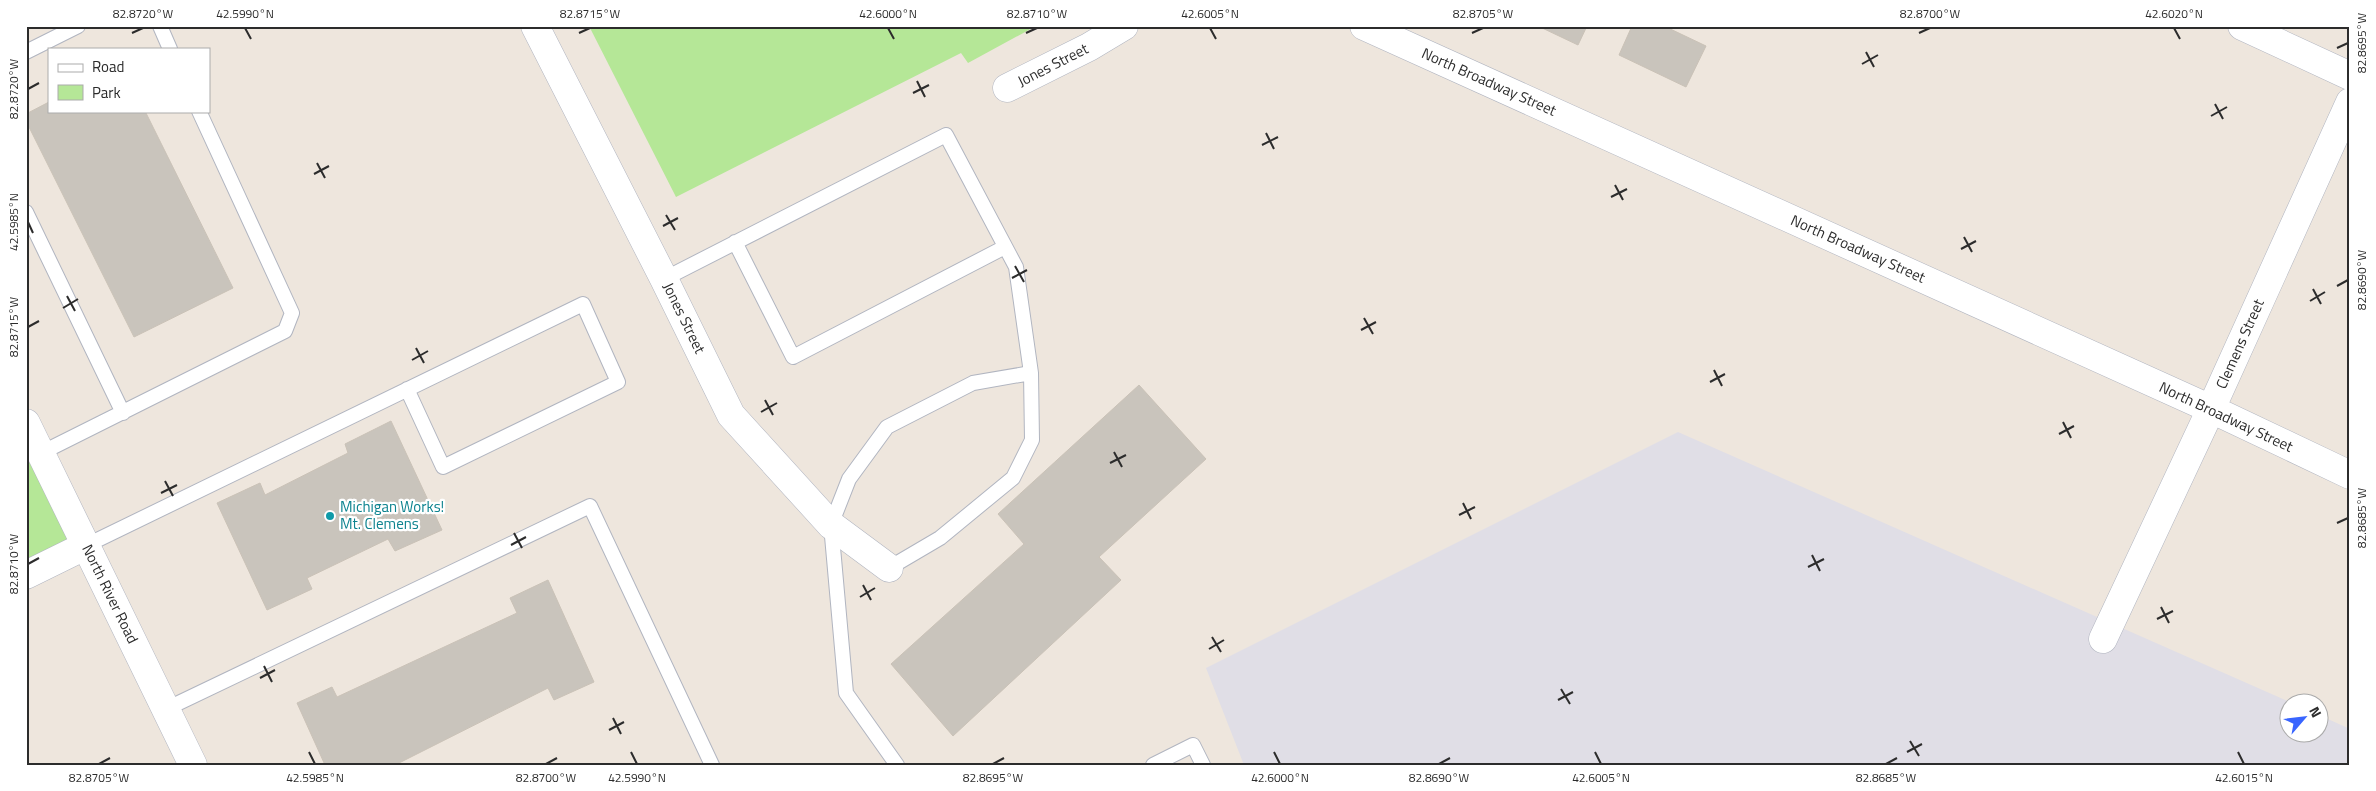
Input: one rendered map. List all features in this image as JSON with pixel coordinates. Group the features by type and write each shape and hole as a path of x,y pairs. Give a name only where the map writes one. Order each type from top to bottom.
{"street":[{"name":"Jones Street","path":"535,26 731,415 832,525 889,568"},
{"name":"Jones Street","path":"1007,88 1089,47 1124,26"},
{"name":"North Broadway Street","path":"1364,26 2211,409 2350,474"},
{"path":"2242,26 2350,76"},
{"name":"Clemens Street","path":"2103,639 2211,409 2350,102"},
{"name":"North River Road","path":"26,423 193,765"},
{"path":"26,575 86,545"}],"lane":[{"path":"26,52 78,26"},
{"path":"160,26 170,48"},
{"path":"41,453 285,331 292,313 199,112"},
{"path":"664,279 946,135 1016,267 1032,373 1032,440 1013,478 940,538 889,568"},
{"path":"26,212 123,413"},
{"path":"735,242 793,358 1005,247"},
{"path":"86,545 583,304 618,382 443,467 408,389"},
{"path":"897,765 846,693 832,525 849,479 887,427 973,384 1032,373"},
{"path":"166,709 590,506 712,765"},
{"path":"1153,765 1193,745 1203,765"}],"shaded area":[{"path":"1678,432 2278,697 2278,744 2328,744 2328,719 2350,729 2350,765 1244,765 1206,668"}],"green space":[{"path":"589,26 1036,26 968,63 961,53 676,197"},
{"path":"26,423 87,545 26,576"}],"building":[{"path":"1538,26 1587,26 1578,45"},
{"path":"1632,26 1664,26 1706,46 1686,87 1619,55"},
{"path":"48,103 48,112 145,112 233,288 134,337 26,121 26,114"},
{"path":"1139,385 1206,459 1099,557 1121,580 953,736 891,664 1024,544 998,514"},
{"name":"Michigan Works! Mt. Clemens","path":"391,421 442,530 395,551 388,539 307,578 312,589 267,610 217,503 260,483 265,495 348,453 345,444"},
{"path":"548,580 594,682 554,700 548,688 395,765 325,765 297,703 332,687 337,697 517,613 510,598"}],"place":[{"name":"Michigan Works! Mt. Clemens","path":"330,516"}]}
